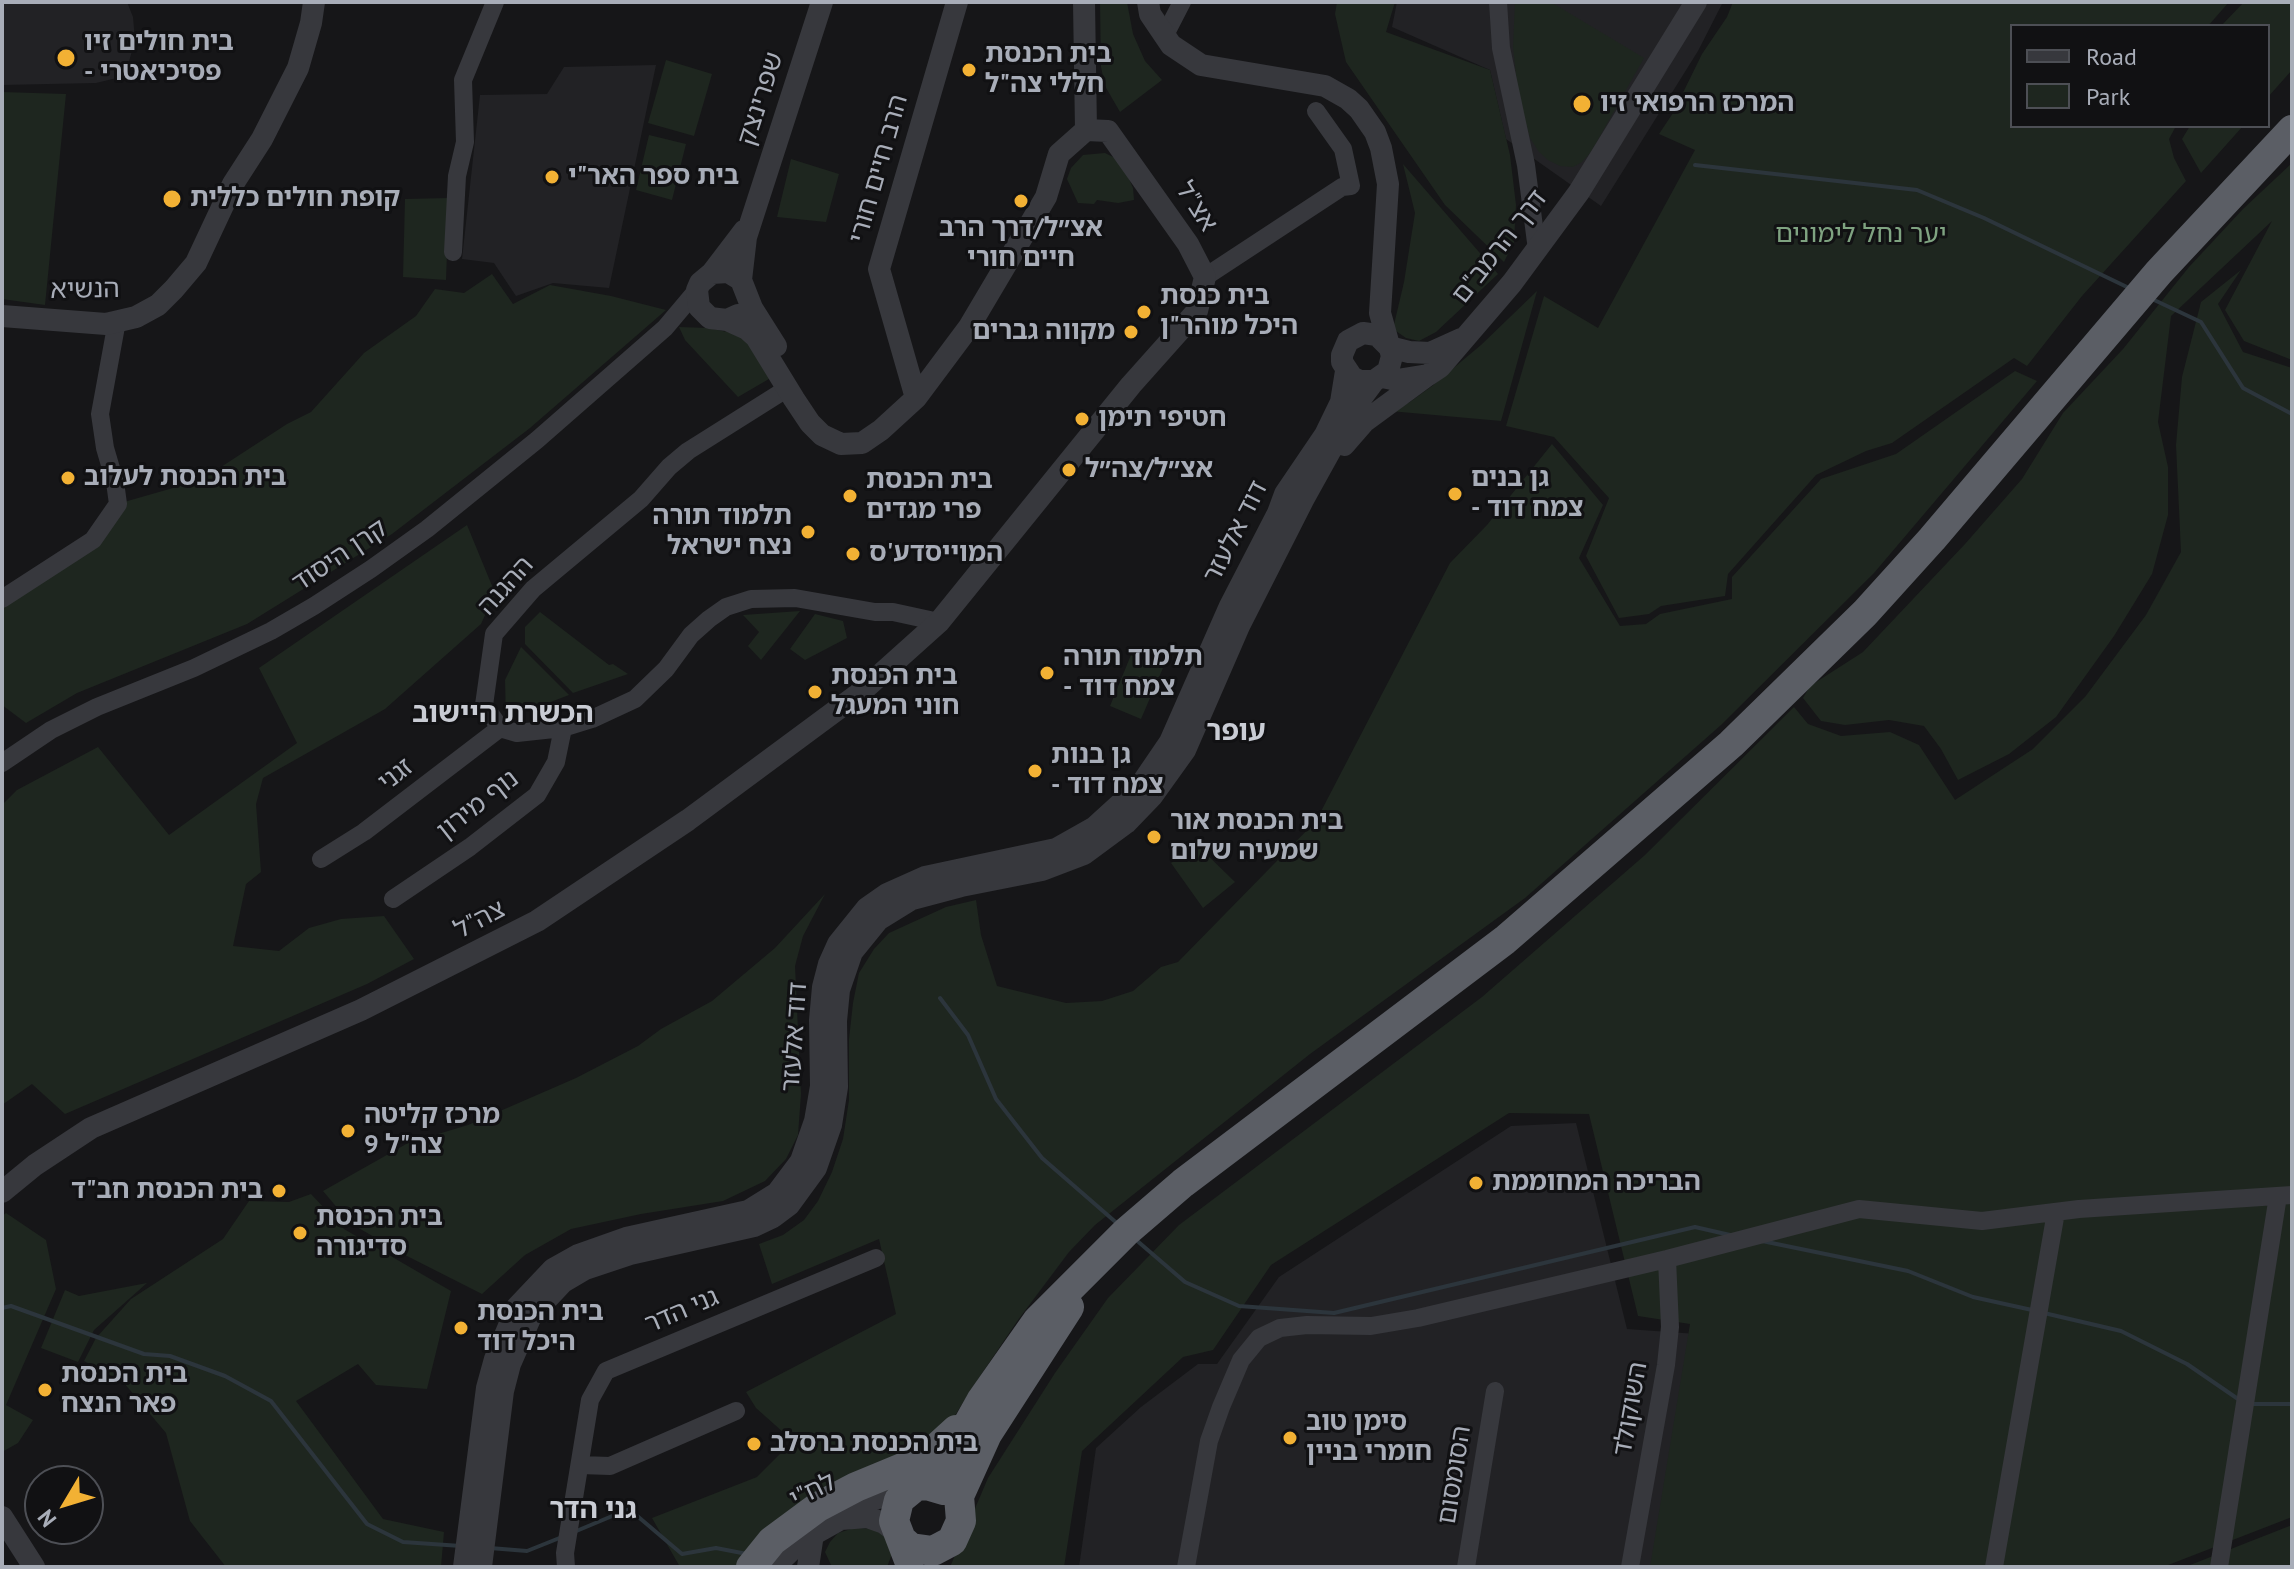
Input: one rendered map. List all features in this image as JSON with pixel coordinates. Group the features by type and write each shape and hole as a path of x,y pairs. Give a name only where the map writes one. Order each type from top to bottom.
{"highway":[{"path":"1089,1270 1063,1320 987,1434 965,1477 959,1496 958,1532 943,1548 912,1552 894,1510 916,1488 934,1482 975,1412 1038,1320 1126,1232 1183,1183 1505,940 1731,744 1884,592 2159,272 2292,130"},
{"path":"771,1564 765,1548 794,1523 847,1491 888,1476 923,1458 975,1412"},
{"path":"916,1488 938,1486 947,1492 959,1510"}],"street":[{"name":"הנשיא","path":"2,316 106,324 136,317 158,305 196,263 233,184 262,139 298,68 314,2"},
{"path":"453,252 457,176 465,142 463,80 495,2"},
{"name":"שפרינצק","path":"744,288 743,253 753,212 822,2"},
{"name":"הרב חיים חורי","path":"916,398 879,269 957,2"},
{"path":"881,430 853,437 830,426 804,393 744,288 728,272 705,282 699,307 719,319 747,329 756,337 810,423 822,435 853,445 862,443 881,430 916,398 969,327 1046,197 1059,154 1086,130 1084,2"},
{"path":"1148,2 1150,14 1171,45 1201,65 1325,86 1359,109 1375,132 1388,184 1380,313 1392,356 1391,364 1378,379"},
{"path":"1165,35 1182,2"},
{"path":"1498,2 1501,48 1526,165 1537,250"},
{"name":"דרך הרמב\"ם","path":"1303,500 1330,460 1364,422 1440,367 1537,250 1579,192 1693,6"},
{"path":"500,728 517,733 563,728 592,719 635,699 666,669 691,635 726,607 751,599 795,598 939,622 1131,385 1197,311 1205,277 1342,187 1351,186 1343,149 1316,111"},
{"name":"אצ\"ל","path":"1086,130 1108,131 1188,244 1205,277"},
{"name":"שפרינצק","path":"705,282 743,233 753,212"},
{"path":"1386,238 1367,318 1348,341 1342,355 1346,371 1360,381 1428,375"},
{"name":"קרן היסוד","path":"2,763 51,730 86,712 194,668 314,606 416,537 480,488 665,328 705,282"},
{"path":"719,319 741,312 744,288"},
{"name":"קרן היסוד","path":"665,328 687,320 719,319"},
{"path":"2,599 93,540 118,504 100,414 117,321"},
{"path":"1355,336 1372,333 1389,347"},
{"name":"דרך הרמב\"ם","path":"1389,347 1430,353 1466,337"},
{"name":"דוד אלעזר","path":"464,1567 487,1388 495,1359 517,1307 553,1269 578,1255 626,1238 748,1211 777,1193 801,1161 815,1121 821,1086 821,1009 829,964 838,944 867,908 906,884 925,877 1056,849 1095,827 1140,786 1170,742 1230,606 1285,494 1341,402 1346,371"},
{"name":"דוד אלעזר","path":"481,1567 503,1391 510,1364 531,1316 563,1282 585,1269 630,1254 754,1226 789,1205 816,1168 831,1125 837,1087 839,990 852,952 878,920 912,899 1062,864 1105,840 1152,796 1185,750 1239,626 1303,500 1354,408 1378,379"},
{"name":"ההגנה","path":"500,728 484,705 494,634 533,589 641,499 688,451 788,388"},
{"name":"צה\"ל","path":"2,1192 35,1165 91,1128 361,1010 537,921 688,820 861,692 939,622"},
{"name":"זגני","path":"321,859 364,832 500,728"},
{"name":"נוף מירון","path":"393,899 470,847 537,795 556,762 563,728"},
{"path":"1186,1567 1209,1441 1241,1360 1259,1338 1280,1328 1371,1326 1418,1318 1667,1259 1859,1209 1982,1221 2056,1212 2285,1196 2219,1567"},
{"path":"1994,1567 2056,1212"},
{"name":"גני הדר","path":"566,1567 565,1553 590,1400 606,1371 876,1258"},
{"name":"השוקולד","path":"1630,1567 1666,1365 1670,1327 1667,1259"},
{"name":"הסומסום","path":"1466,1567 1495,1391"},
{"path":"580,1465 610,1466 736,1411"},
{"name":"לח\"י","path":"771,1564 796,1529 828,1511 849,1503 916,1488"},
{"name":"לח\"י","path":"771,1564 813,1534 841,1519 860,1516 884,1523 912,1552"},
{"path":"2,1517 34,1567"},
{"path":"808,1567 813,1534"}],"shaded area":[{"name":"בית חולים זיו - פסיכיאטרי","path":"2,2 127,2 133,17 135,40 125,76 96,83 2,85"},
{"name":"המרכז הרפואי זיו","path":"1397,2 1723,2 1698,51 1601,206 1506,139 1490,70 1392,27"},
{"name":"בית ספר האר\"י","path":"656,65 609,288 553,283 516,296 494,263 462,259 480,95 547,94 564,67"},
{"path":"1576,1123 1627,1329 1697,1334 1652,1567 1079,1567 1096,1448 1141,1407 1198,1364 1217,1364 1279,1277 1511,1126"}],"green space":[{"path":"1100,2 1127,2 1133,34 1145,61 1162,80 1120,112 1105,86 1101,67"},
{"path":"1337,2 1395,2 1386,32 1490,70 1510,155 1516,205 1514,242 1504,262 1445,205 1346,62 1335,14"},
{"path":"1515,2 1554,4 1644,58 1591,152 1573,167 1560,166 1548,160 1530,138 1518,93 1513,47"},
{"name":"יער נחל לימונים","path":"1733,2 2229,2 2210,24 2010,24 2010,128 2175,128 2169,139 2174,158 2186,181 2082,296 2027,366 2014,358 1892,443 1866,451 1816,475 1728,574 1725,596 1661,606 1649,614 1619,618 1586,556 1609,498 1554,437 1506,426 1544,296 1598,328 1695,150 1659,134 1702,54 1727,17"},
{"path":"2244,2 2292,2 2292,70 2270,95 2270,24 2223,24"},
{"path":"666,60 712,74 694,136 648,123"},
{"path":"2,92 66,94 45,305 2,299"},
{"path":"2189,128 2241,128 2201,173 2182,139"},
{"path":"649,135 686,144 672,200 636,190"},
{"path":"1105,153 1121,161 1133,188 1134,200 1078,203 1067,179 1071,168 1083,155"},
{"path":"791,159 839,174 826,222 777,217"},
{"path":"2292,163 2292,360 2244,341 2225,310 2272,221 2171,316 2158,422 2168,467 2168,515 2152,574 2114,636 2056,717 2009,754 1958,780 1924,726 1889,720 1845,725 1821,721 1803,698 1810,686 1863,652 1965,544 2022,479 2063,413 2123,349 2189,267 2243,209"},
{"path":"1403,164 1498,274 1436,332 1419,341 1406,338 1393,329 1415,213"},
{"path":"449,198 446,280 403,277 405,199"},
{"path":"2241,270 2218,304 2243,352 2292,368 2292,1517 2163,1567 1650,1567 1690,1324 1638,1316 1589,1114 1509,1113 1271,1265 1213,1350 1183,1357 1082,1451 1064,1567 950,1567 988,1478 1055,1373 1108,1298 1179,1225 1482,997 1645,855 1794,707 1808,724 1841,736 1890,732 1919,745 1955,800 2033,749 2085,697 2146,615 2181,552 2176,445 2182,377 2201,302"},
{"path":"492,274 513,304 550,285 666,310 530,428 392,534 247,624 77,693 26,723 2,705 2,604 88,545 124,502 201,480 287,424 311,412 364,353 416,316 435,289 464,293"},
{"path":"1537,291 1501,421 1390,411 1410,402 1432,386 1481,345"},
{"path":"679,327 708,328 751,337 774,376 738,397 685,340"},
{"path":"2015,371 2037,381 1874,573 1721,725 1525,898 1310,1054 1095,1225 1069,1252 1018,1320 934,1450 737,1567 680,1567 652,1518 757,1477 793,1441 756,1408 746,1392 896,1314 879,1239 772,1284 759,1244 783,1235 804,1220 818,1201 832,1172 843,1139 849,1100 849,1039 859,973 889,933 946,907 976,900 981,935 997,986 1066,1003 1102,1001 1133,991 1161,967 1178,962 1316,821 1450,563 1487,525 1552,444 1603,505 1579,558 1620,626 1646,624 1660,614 1732,599 1732,577 1821,479 1896,454"},
{"path":"467,525 495,593 481,624 385,709 263,778 256,804 261,872 246,884 233,946 279,951 309,928 341,919 384,916 414,959 367,984 65,1114 32,1084 2,1105 2,805 17,790 98,747 169,835 297,743 259,668"},
{"path":"800,611 761,660 748,646 759,632 743,615"},
{"path":"540,612 609,665 613,664 628,674 573,693 525,644 525,627"},
{"path":"815,614 843,621 847,638 805,660 790,649"},
{"path":"521,647 569,695 506,719 505,680"},
{"path":"1131,655 1163,668 1141,719 1110,706"},
{"path":"1196,844 1235,882 1203,908 1171,863"},
{"path":"825,894 803,936 795,966 801,1094 798,1135 786,1159 765,1181 723,1201 571,1229 525,1255 482,1294 350,1223 323,1191 408,1143 468,1125 576,1078 638,1046 661,1029 712,1001 775,948"},
{"path":"311,1194 344,1229 451,1291 427,1389 376,1385 358,1364 296,1401 383,1519 444,1532 441,1567 226,1567 190,1521 166,1433 124,1383 84,1361 96,1338 131,1299 223,1239 249,1201 289,1202"},
{"path":"6,1213 46,1240 56,1289 6,1405 33,1420 18,1443 2,1452 2,1216"},
{"path":"147,1283 94,1330 78,1362 41,1348 65,1290 79,1296"},
{"path":"2292,1525 2292,1567 2185,1567"},
{"path":"854,1528 882,1529 892,1554 887,1567 832,1567 825,1552 830,1542 838,1533"}],"waterway":[{"path":"1695,165 1917,190 1984,218 2129,288"},
{"path":"2152,299 2201,322 2243,388 2292,414"},
{"path":"940,998 968,1035 996,1099 1042,1158 1119,1225"},
{"path":"1135,1239 1185,1282 1239,1306 1334,1313 1695,1227 1730,1235"},
{"path":"1762,1241 1908,1271 1973,1297 2032,1310"},
{"path":"2,1308 11,1306 144,1354 170,1356 225,1376 271,1401 367,1524 403,1542 461,1546"},
{"path":"2044,1313 2121,1331 2187,1364 2238,1399"},
{"path":"2250,1404 2292,1404"},
{"path":"574,1532 629,1509 682,1554 716,1548 747,1554"},
{"path":"490,1548 527,1551 562,1537"}],"place":[{"name":"בית חולים זיו - פסיכיאטרי","path":"66,58"},
{"name":"בית הכנסת חללי צה\"ל","path":"969,70"},
{"name":"המרכז הרפואי זיו","path":"1582,104"},
{"name":"בית ספר האר\"י","path":"552,177"},
{"name":"קופת חולים כללית","path":"172,199"},
{"name":"אצ״ל/דרך הרב חיים חורי","path":"1021,201"},
{"name":"בית כנסת היכל מוהר\"ן","path":"1144,312"},
{"name":"מקווה גברים","path":"1131,332"},
{"name":"חטיפי תימן","path":"1082,419"},
{"name":"אצ״ל/צה״ל","path":"1069,470"},
{"name":"בית הכנסת לעלוב","path":"68,478"},
{"name":"גן בנים - צמח דוד","path":"1455,494"},
{"name":"בית הכנסת פרי מגדים","path":"850,496"},
{"name":"תלמוד תורה נצח ישראל","path":"808,532"},
{"name":"המוייסדע'ס","path":"853,554"},
{"name":"תלמוד תורה - צמח דוד","path":"1047,673"},
{"name":"בית הכנסת חוני המעגל","path":"815,692"},
{"name":"גן בנות - צמח דוד","path":"1035,771"},
{"name":"בית הכנסת אור שמעיה שלום","path":"1154,837"},
{"name":"מרכז קליטה צה\"ל 9","path":"348,1131"},
{"name":"הבריכה המחוממת","path":"1476,1183"},
{"name":"בית הכנסת חב\"ד","path":"279,1191"},
{"name":"בית הכנסת סדיגורה","path":"300,1233"},
{"name":"בית הכנסת היכל דוד","path":"461,1328"},
{"name":"בית הכנסת פאר הנצח","path":"45,1390"},
{"name":"סימן טוב חומרי בניין","path":"1290,1438"},
{"name":"בית הכנסת ברסלב","path":"754,1444"}],"district":[{"name":"הכשרת היישוב","path":"503,714"},
{"name":"עופר","path":"1236,732"},
{"name":"גני הדר","path":"593,1510"}]}
